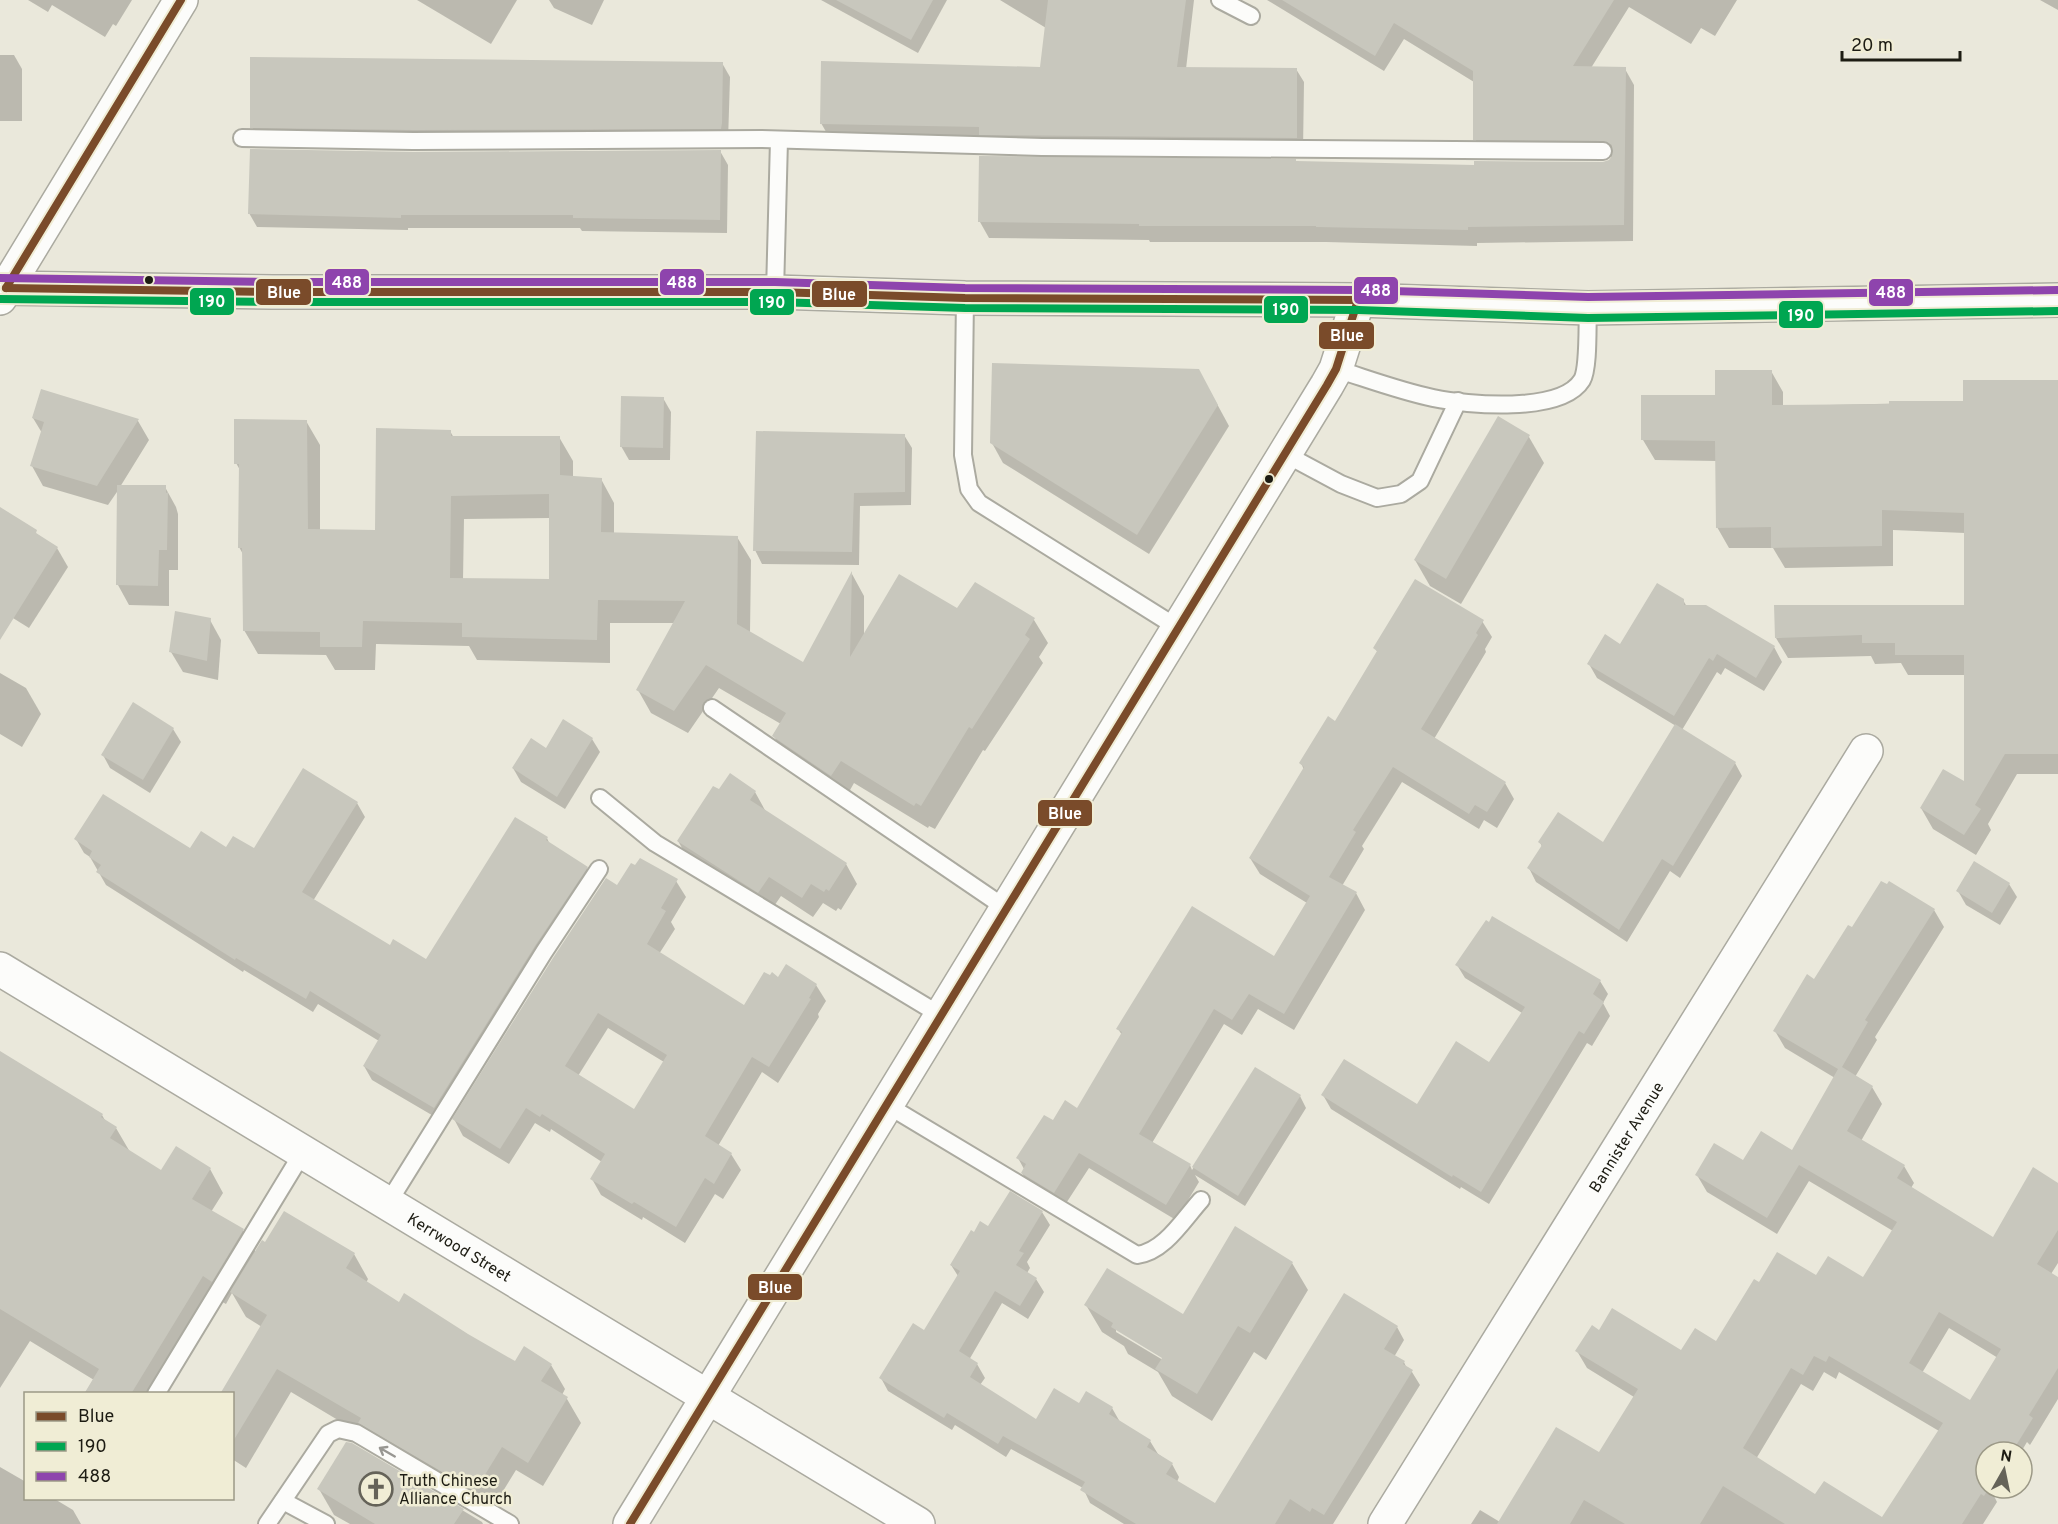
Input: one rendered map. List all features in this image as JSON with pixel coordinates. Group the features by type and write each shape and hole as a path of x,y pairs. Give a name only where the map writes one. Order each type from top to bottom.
{"main road":[{"path":"2,291 181,0"},
{"path":"2,291 775,292 965,297 1358,300 1587,308 2058,300"},
{"path":"630,1524 710,1397 1336,369 1358,300"},
{"name":"Bannister Avenue","path":"1385,1524 1866,751"},
{"name":"Kerrwood Street","path":"0,969 918,1524"}],"lane":[{"path":"1220,0 1251,16"},
{"path":"242,138 413,141 779,140 1042,147 1603,151"},
{"path":"775,292 779,140"},
{"path":"965,297 963,456 969,489 979,503 1178,628"},
{"path":"1336,369 1433,398 1500,404 1545,403 1569,394 1582,380 1586,368 1587,308"},
{"path":"1285,454 1341,484 1377,498 1401,494 1420,481 1458,401"},
{"path":"712,708 1007,909"},
{"path":"600,798 655,843 942,1016"},
{"path":"388,1203 544,952 599,869"},
{"path":"887,1105 1137,1255 1148,1254 1158,1248 1201,1200"},
{"path":"157,1392 303,1152"},
{"path":"267,1524 328,1434 338,1429 356,1433 510,1524"},
{"path":"283,1501 326,1524"}],"building":[{"path":"836,0 933,0 911,40"},
{"path":"1048,0 1186,0 1177,67 1297,68 1297,138 979,135 979,127 820,124 821,61 1040,67"},
{"path":"1282,0 1614,0 1573,66 1626,67 1624,225 1468,227 1468,230 978,222 979,156 1296,159 1296,161 1474,165 1474,161 1603,162 1612,156 1612,145 1603,141 1473,140 1473,71 1394,23 1375,56"},
{"path":"250,57 723,62 722,123 721,129 250,128"},
{"path":"250,149 413,152 721,150 720,220 573,218 573,215 401,215 401,218 248,214"},
{"path":"992,363 1199,369 1218,405 1137,535 990,443"},
{"path":"1715,370 1772,370 1772,405 1963,401 1963,380 2058,380 2058,754 2005,754 1975,805 1981,809 1964,835 1920,808 1943,769 1964,781 1964,655 1895,655 1895,643 1862,643 1862,635 1775,638 1774,605 1964,605 1964,513 1882,510 1882,546 1771,548 1771,527 1716,528 1715,441 1641,440 1641,395 1715,395"},
{"path":"41,389 139,419 97,486 30,466 44,422 32,418"},
{"path":"621,396 664,397 663,448 620,447"},
{"path":"1498,416 1530,435 1446,579 1414,560"},
{"path":"234,419 307,420 308,529 375,530 376,428 451,430 451,436 560,436 560,475 602,478 601,532 738,536 737,624 803,662 852,571 850,657 899,574 957,608 975,582 1035,618 1025,635 1030,639 972,729 969,727 921,806 916,803 914,806 841,761 831,776 772,736 786,713 706,665 674,711 636,690 685,601 598,600 597,640 462,637 462,623 363,621 362,647 320,647 320,632 243,631 242,548 238,548 239,464 234,464","holes":["549,494 549,579 450,578 451,496"]},
{"path":"756,431 905,434 905,492 854,493 852,552 753,551"},
{"path":"117,485 166,485 166,493 168,492 167,550 159,550 158,586 116,585"},
{"path":"0,507 37,530 36,533 58,547 0,640"},
{"path":"1415,579 1484,620 1476,633 1478,635 1421,729 1506,782 1487,812 1475,805 1469,814 1393,767 1353,830 1356,832 1329,877 1357,892 1284,1014 1249,994 1232,1020 1214,1009 1139,1134 1191,1164 1166,1205 1079,1153 1054,1193 1021,1173 1026,1164 1016,1158 1044,1115 1053,1120 1065,1100 1077,1108 1122,1032 1116,1029 1192,906 1274,956 1310,896 1249,858 1304,767 1299,763 1328,716 1335,721 1377,651 1373,648"},
{"path":"1657,583 1684,599 1684,605 1706,605 1775,646 1756,678 1717,654 1713,661 1709,658 1674,716 1587,664 1605,634 1620,644"},
{"path":"175,611 211,618 207,661 169,652"},
{"path":"133,702 174,728 143,780 101,755"},
{"path":"563,719 593,738 557,797 512,768 531,738 546,748"},
{"path":"1675,724 1736,762 1673,866 1662,859 1619,930 1527,868 1542,845 1538,842 1558,812 1603,842"},
{"path":"303,768 358,802 302,892 390,945 393,939 426,959 515,817 548,837 546,840 588,867 535,946 434,1108 363,1066 381,1035 310,991 306,999 236,958 235,960 96,872 101,865 89,857 92,851 74,839 103,794 190,848 201,831 226,847 233,836 254,848"},
{"path":"730,773 756,791 750,800 847,863 829,891 826,889 824,892 811,884 802,898 769,877 758,893 677,841 713,786 719,789"},
{"path":"640,858 678,879 661,908 666,911 647,944 744,1005 764,972 770,975 772,972 778,977 786,964 817,984 809,998 811,999 769,1067 752,1057 705,1136 732,1153 714,1184 705,1178 676,1227 590,1179 605,1154 542,1114 540,1117 526,1108 500,1149 452,1119 606,878 617,885 631,863 635,865","holes":["598,1013 667,1055 634,1109 565,1066"]},
{"path":"1974,861 2010,883 1992,913 1956,891"},
{"path":"1881,881 1887,884 1889,881 1935,909 1865,1020 1868,1022 1842,1067 1873,1086 1847,1131 1905,1165 1897,1178 1993,1237 2033,1167 2058,1183 2058,1230 2037,1264 2058,1277 2058,1368 2029,1415 2033,1418 2019,1440 1974,1440 1974,1500 1977,1500 1962,1524 1785,1524 1723,1486 1700,1524 1625,1524 1584,1500 1570,1524 1497,1524 1556,1427 1599,1452 1638,1389 1575,1351 1592,1325 1599,1330 1612,1308 1681,1350 1695,1328 1716,1341 1754,1279 1759,1282 1777,1252 1816,1275 1828,1256 1863,1277 1897,1222 1799,1165 1767,1218 1695,1175 1714,1143 1743,1160 1761,1131 1792,1150 1838,1069 1773,1031 1807,974 1814,979 1848,925 1852,927","holes":["1939,1312 2001,1349 1970,1400 1909,1363","1814,1356 1826,1362 1829,1356 1943,1423 1882,1517 1824,1481 1815,1494 1743,1448 1791,1368 1803,1375"]},
{"path":"1492,916 1601,980 1593,994 1604,1002 1584,1034 1579,1031 1481,1192 1453,1175 1452,1177 1321,1095 1344,1059 1417,1104 1456,1041 1489,1062 1525,1007 1455,965 1486,920 1489,922"},
{"path":"0,1051 103,1114 101,1117 117,1127 110,1138 161,1170 176,1146 211,1168 192,1199 244,1229 212,1282 203,1276 132,1392 85,1392 99,1369 0,1309"},
{"path":"1255,1067 1301,1095 1238,1196 1192,1167"},
{"path":"1010,1191 1043,1211 1019,1251 1024,1253 1016,1265 1037,1278 1020,1306 995,1291 959,1351 978,1363 970,1377 1036,1419 1054,1388 1079,1403 1086,1391 1113,1407 1109,1414 1151,1440 1147,1447 1173,1463 1166,1474 1215,1503 1344,1293 1398,1326 1384,1349 1405,1361 1403,1364 1413,1370 1324,1515 1312,1508 1310,1512 1290,1499 1275,1524 1136,1524 1080,1490 1085,1482 1003,1436 998,1444 947,1413 944,1418 879,1378 913,1323 924,1330 960,1271 950,1265 971,1230 974,1232 980,1221 988,1226"},
{"path":"284,1211 355,1253 346,1268 399,1302 404,1293 515,1361 524,1346 552,1364 541,1381 568,1397 528,1463 502,1447 475,1491 358,1423 361,1418 277,1369 234,1440 234,1392 221,1392 267,1315 230,1292 262,1240 265,1242"},
{"path":"1235,1226 1293,1262 1250,1333 1238,1326 1197,1394 1155,1369 1162,1358 1111,1327 1113,1323 1084,1305 1107,1268 1183,1314"},
{"path":"346,1442 352,1443 464,1509 454,1524 375,1524 317,1489"}],"transit line":[{"name":"Blue","path":"6,288 181,0"},
{"name":"488","path":"0,278 273,282 775,282 965,288 1358,290 1588,297 2058,290"},
{"name":"Blue","path":"6,288 273,292 775,292 965,298 1358,300 1336,369 1327,385 630,1524"},
{"name":"190","path":"0,299 273,302 775,302 965,308 1358,310 1588,318 2058,311"}],"place":[{"name":"Truth Chinese Alliance Church","path":"376,1489"}]}
